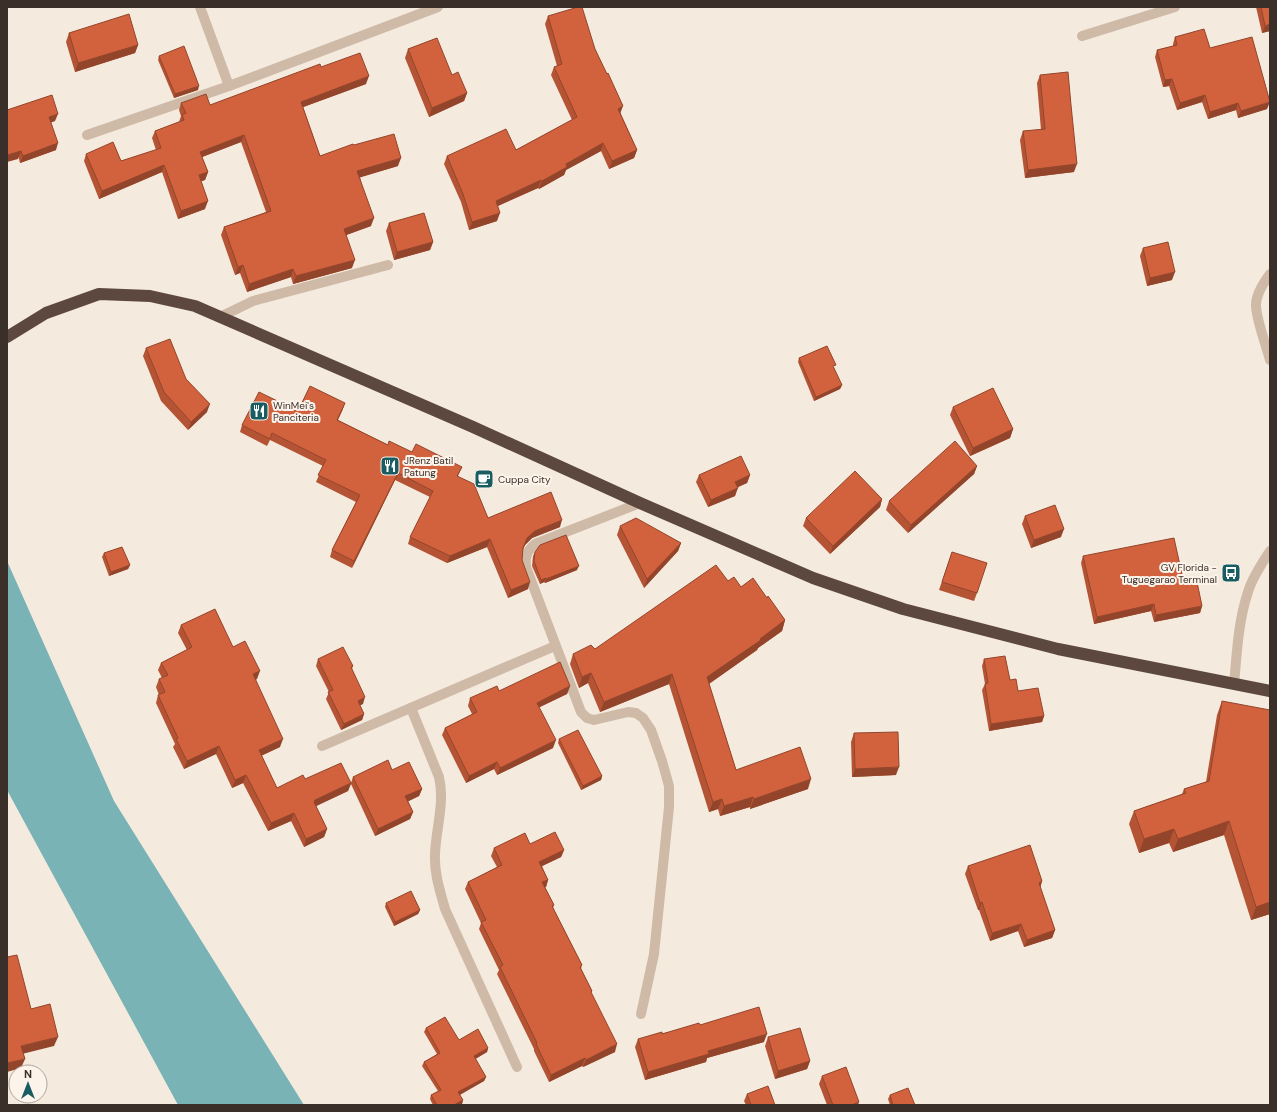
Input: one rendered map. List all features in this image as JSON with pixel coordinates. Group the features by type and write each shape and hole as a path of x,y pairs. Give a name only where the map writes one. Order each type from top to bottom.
{"highway":[{"path":"7,337 46,313 98,294 150,296 195,306 473,427 640,503 812,578 903,609 1058,649 1270,691"}],"street":[{"path":"200,7 229,86"},
{"path":"87,135 229,86 438,7"},
{"path":"1082,36 1175,7"},
{"path":"220,317 253,301 388,265"},
{"path":"1270,274 1262,285 1256,304 1259,321 1270,360"},
{"path":"640,503 535,544 528,550 525,558 526,567 581,712 587,718 594,720 628,712 636,713 643,718 651,730 669,786 670,807 659,918 654,954 641,1014"},
{"path":"1234,684 1239,625 1248,591 1262,562 1270,551"},
{"path":"322,746 555,646"},
{"path":"411,708 441,784 442,802 435,856 437,883 445,909 517,1067"}],"water":[{"path":"7,561 114,801 304,1105 178,1105 7,790"}],"building":[{"path":"582,7 595,49 623,106 618,109 637,150 612,161 603,143 566,164 567,167 542,181 541,180 496,201 500,213 472,222 463,194 447,156 506,129 516,150 577,117 554,67 562,64 548,16"},
{"path":"1261,7 1270,7 1270,24 1265,26"},
{"path":"129,14 138,45 78,63 69,33"},
{"path":"1204,29 1210,48 1252,37 1270,102 1241,111 1238,103 1210,112 1205,95 1180,103 1172,79 1165,80 1157,50 1177,45 1175,37"},
{"path":"437,38 452,75 458,72 467,93 432,108 408,49"},
{"path":"184,46 199,86 175,94 159,56"},
{"path":"360,53 369,76 301,102 320,156 353,144 354,145 394,134 401,158 357,171 374,218 344,229 355,260 296,276 293,269 249,284 243,265 238,267 224,227 271,211 244,135 200,152 208,172 199,175 208,201 181,211 164,165 102,191 86,154 113,142 121,161 161,148 155,131 184,120 182,115 186,113 181,103 206,94 210,105 320,64 321,67"},
{"path":"1068,72 1077,164 1028,170 1023,131 1045,129 1040,75"},
{"path":"52,95 58,114 49,117 58,143 23,156 21,151 7,155 7,110"},
{"path":"424,213 433,242 397,252 389,223"},
{"path":"1168,242 1175,272 1150,278 1143,248"},
{"path":"170,339 186,379 210,404 191,422 164,392 146,348"},
{"path":"827,346 836,365 833,366 842,385 816,397 799,358"},
{"path":"310,386 345,403 337,420 388,445 389,441 412,452 416,444 462,467 457,476 474,484 488,518 551,492 562,520 535,531 527,538 523,548 522,560 530,582 511,590 490,539 450,556 410,537 433,491 398,473 354,561 332,550 360,495 318,475 326,460 272,433 270,439 242,425 259,392 298,411"},
{"path":"993,388 1013,429 973,448 953,407"},
{"path":"955,441 977,466 911,525 889,501"},
{"path":"741,456 750,475 735,482 738,488 711,500 699,475"},
{"path":"855,471 882,499 833,546 806,518"},
{"path":"1055,505 1064,529 1034,540 1025,516"},
{"path":"636,518 681,543 647,579 620,526"},
{"path":"566,535 579,566 541,580 534,561 535,552 540,545"},
{"path":"1174,538 1183,579 1196,577 1202,606 1156,615 1154,604 1097,617 1083,556"},
{"path":"122,547 130,565 111,572 104,553"},
{"path":"952,552 987,563 977,593 942,582"},
{"path":"716,565 728,581 734,577 741,587 753,578 785,620 760,639 761,640 707,677 736,770 800,747 811,779 754,799 753,797 724,806 722,799 713,802 672,674 604,702 591,673 582,677 573,654 591,645 595,649"},
{"path":"215,609 233,647 245,641 260,671 253,674 283,739 259,750 277,788 303,775 305,779 341,763 351,783 315,800 314,802 327,829 306,839 294,813 271,823 246,775 235,780 219,746 187,761 176,739 178,738 158,695 165,692 159,679 168,675 161,663 192,647 181,625"},
{"path":"343,647 353,666 351,667 365,697 358,701 364,714 344,724 328,692 333,690 318,659"},
{"path":"1005,656 1010,680 1016,679 1018,691 1038,688 1044,716 991,724 985,684 988,683 984,659"},
{"path":"560,662 570,686 537,703 556,740 500,768 497,762 469,776 445,728 477,712 470,698 497,686 499,691"},
{"path":"1222,701 1270,710 1270,902 1256,907 1229,821 1178,839 1174,829 1144,839 1134,811 1186,793 1184,789 1209,781"},
{"path":"578,730 602,776 583,786 559,739"},
{"path":"898,732 899,767 855,769 854,733"},
{"path":"388,760 392,770 409,762 422,789 405,796 413,812 378,829 353,777"},
{"path":"555,832 564,850 539,862 548,880 542,882 554,905 552,906 582,965 580,967 592,991 591,992 617,1044 586,1060 585,1058 551,1075 500,967 503,965 481,922 486,920 468,882 502,865 494,848 525,833 530,844"},
{"path":"1030,845 1042,881 1039,883 1055,930 1027,940 1021,924 992,933 968,866"},
{"path":"411,891 420,910 395,922 386,903"},
{"path":"17,955 31,1009 50,1004 58,1037 21,1046 25,1059 7,1063 7,957"},
{"path":"759,1007 767,1034 708,1051 709,1054 648,1072 638,1039 662,1032 662,1034 699,1023 700,1025"},
{"path":"445,1017 459,1040 478,1029 488,1048 474,1056 486,1077 458,1092 463,1100 454,1105 437,1105 431,1095 441,1090 424,1062 440,1053 426,1028"},
{"path":"800,1028 810,1061 778,1071 768,1037"},
{"path":"846,1067 859,1102 852,1105 833,1105 822,1076"},
{"path":"768,1086 775,1105 751,1105 747,1094"},
{"path":"908,1088 915,1105 893,1105 890,1095"}],"place":[{"name":"WinMei's Panciteria","path":"259,411"},
{"name":"JRenz Batil Patung","path":"390,466"},
{"name":"Cuppa City","path":"484,479"},
{"name":"GV Florida - Tuguegarao Terminal","path":"1231,573"}]}
